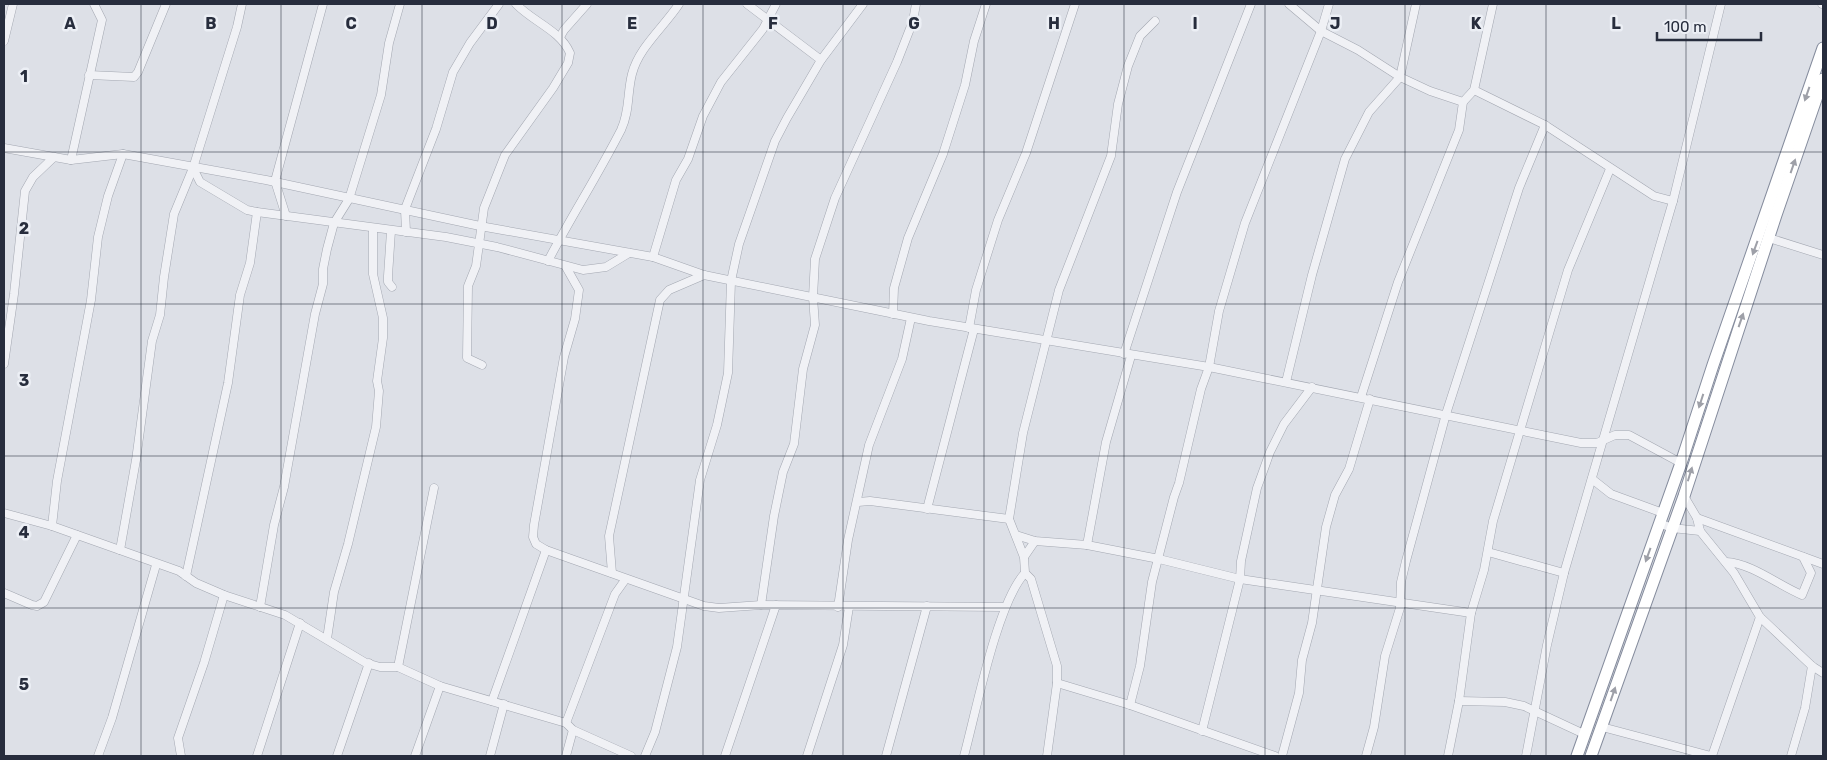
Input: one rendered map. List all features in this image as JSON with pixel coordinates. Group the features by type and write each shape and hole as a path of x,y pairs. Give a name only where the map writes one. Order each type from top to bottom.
{"highway":[{"path":"1577,756 1681,463 1823,48"},
{"path":"1591,756 1684,496 1823,79"}],"street":[{"path":"4,41 13,4"},
{"path":"71,160 102,20 94,4"},
{"path":"89,75 134,77 138,72 166,4"},
{"path":"120,550 136,460 152,341 160,316 174,214 193,168 237,27 242,4"},
{"path":"286,216 274,182 323,4"},
{"path":"260,606 274,525 284,487 315,314 323,284 323,269 334,222 348,199 381,95 389,43 400,4"},
{"path":"406,232 405,210 436,129 456,64 500,4"},
{"path":"482,365 467,358 466,353 468,286 476,266 480,226 484,208 505,155 539,110 568,63 570,53 560,37 524,12 516,4"},
{"path":"560,37 586,4"},
{"path":"548,261 621,130 627,115 632,74 645,48 678,4"},
{"path":"747,4 768,18 821,60"},
{"path":"653,257 676,180 688,159 703,116 721,82 763,29 776,4"},
{"path":"645,756 658,723 677,647 700,480 717,425 728,373 731,280 739,244 776,141 821,60 863,4"},
{"path":"760,605 783,472 794,444 803,369 815,326 813,297 815,259 835,198 897,62 913,21 916,4"},
{"path":"893,314 894,288 908,238 943,154 965,85 974,41 986,4"},
{"path":"927,509 971,329 976,290 998,220 1026,153 1075,4"},
{"path":"1087,545 1106,442 1128,355 1178,192 1251,4"},
{"path":"1289,4 1321,31 1358,50 1400,77 1430,91 1463,102"},
{"path":"1130,705 1140,666 1152,582 1174,497 1180,483 1199,398 1209,367 1219,311 1245,223 1321,31 1329,4"},
{"path":"1286,382 1310,283 1345,158 1369,112 1400,77 1416,4"},
{"path":"1361,397 1398,282 1459,130 1463,102 1474,90 1493,4"},
{"path":"1526,756 1564,573 1673,202 1721,4"},
{"path":"1047,756 1057,683 1057,666 1031,579 1025,573 1024,557 1009,519 1023,432 1070,258 1110,156 1118,104 1134,48 1140,36 1155,21"},
{"path":"1474,90 1545,125 1654,196 1673,202"},
{"path":"1366,756 1374,728 1385,656 1400,608 1399,602 1406,561 1446,414 1519,188 1545,125"},
{"path":"4,148 71,160 123,154 274,182 480,226 560,238 653,257 704,275 911,318 1046,342 1209,367 1581,443 1603,442 1615,435 1629,435 1681,463"},
{"path":"52,526 57,481 91,300 98,237 108,196 123,154"},
{"path":"4,364 25,191 33,177 54,157"},
{"path":"193,168 200,182 247,210 479,244 566,267 595,269 612,264 629,252"},
{"path":"1448,756 1459,702 1470,613 1488,552 1493,521 1568,270 1610,168"},
{"path":"186,576 228,383 240,295 250,263 258,212"},
{"path":"327,639 334,592 348,544 376,427 379,391 377,381 383,338 383,318 373,274 373,229"},
{"path":"392,231 388,276 388,282 392,287"},
{"path":"1769,238 1823,255"},
{"path":"566,267 579,290 575,319 564,357 533,537 536,544 546,550 612,573 625,580 719,608 760,605 1005,607"},
{"path":"612,573 609,536 660,300 669,290 704,275"},
{"path":"838,607 848,540 858,502 869,445 902,359 911,318"},
{"path":"1202,731 1240,579 1240,561 1258,488 1270,452 1284,424 1312,387"},
{"path":"1282,756 1299,693 1302,660 1312,623 1315,591 1331,508 1349,469 1370,399"},
{"path":"1592,479 1611,494 1661,518 1672,528 1700,531"},
{"path":"398,667 434,488"},
{"path":"1684,496 1697,518 1700,531 1726,562 1760,617 1823,674"},
{"path":"858,502 870,501 1009,519"},
{"path":"4,513 52,526 120,550 186,576 224,595 260,606 300,623 369,664 380,667 398,667 440,686 566,723 573,730 631,756"},
{"path":"1697,518 1823,564"},
{"path":"4,593 36,606 44,602 77,535"},
{"path":"1016,535 1035,541 1087,545 1159,558 1240,579 1470,613"},
{"path":"1024,557 1035,541"},
{"path":"492,701 546,550"},
{"path":"1488,552 1564,573"},
{"path":"1726,562 1740,563 1779,585 1802,595 1811,573 1803,557"},
{"path":"98,756 112,718 156,564"},
{"path":"964,756 1005,607 1017,581 1025,573"},
{"path":"566,723 615,594 625,580"},
{"path":"181,756 178,738 204,663 224,595"},
{"path":"725,756 776,605"},
{"path":"886,756 927,606"},
{"path":"807,756 843,645 849,607"},
{"path":"1602,727 1712,756 1760,617"},
{"path":"257,756 300,623"},
{"path":"337,756 369,664"},
{"path":"1791,756 1805,708 1812,666"},
{"path":"1057,683 1130,705 1275,756"},
{"path":"415,756 440,686"},
{"path":"1459,702 1505,702 1534,711 1584,734"},
{"path":"490,756 504,704"},
{"path":"566,756 573,730"}]}
